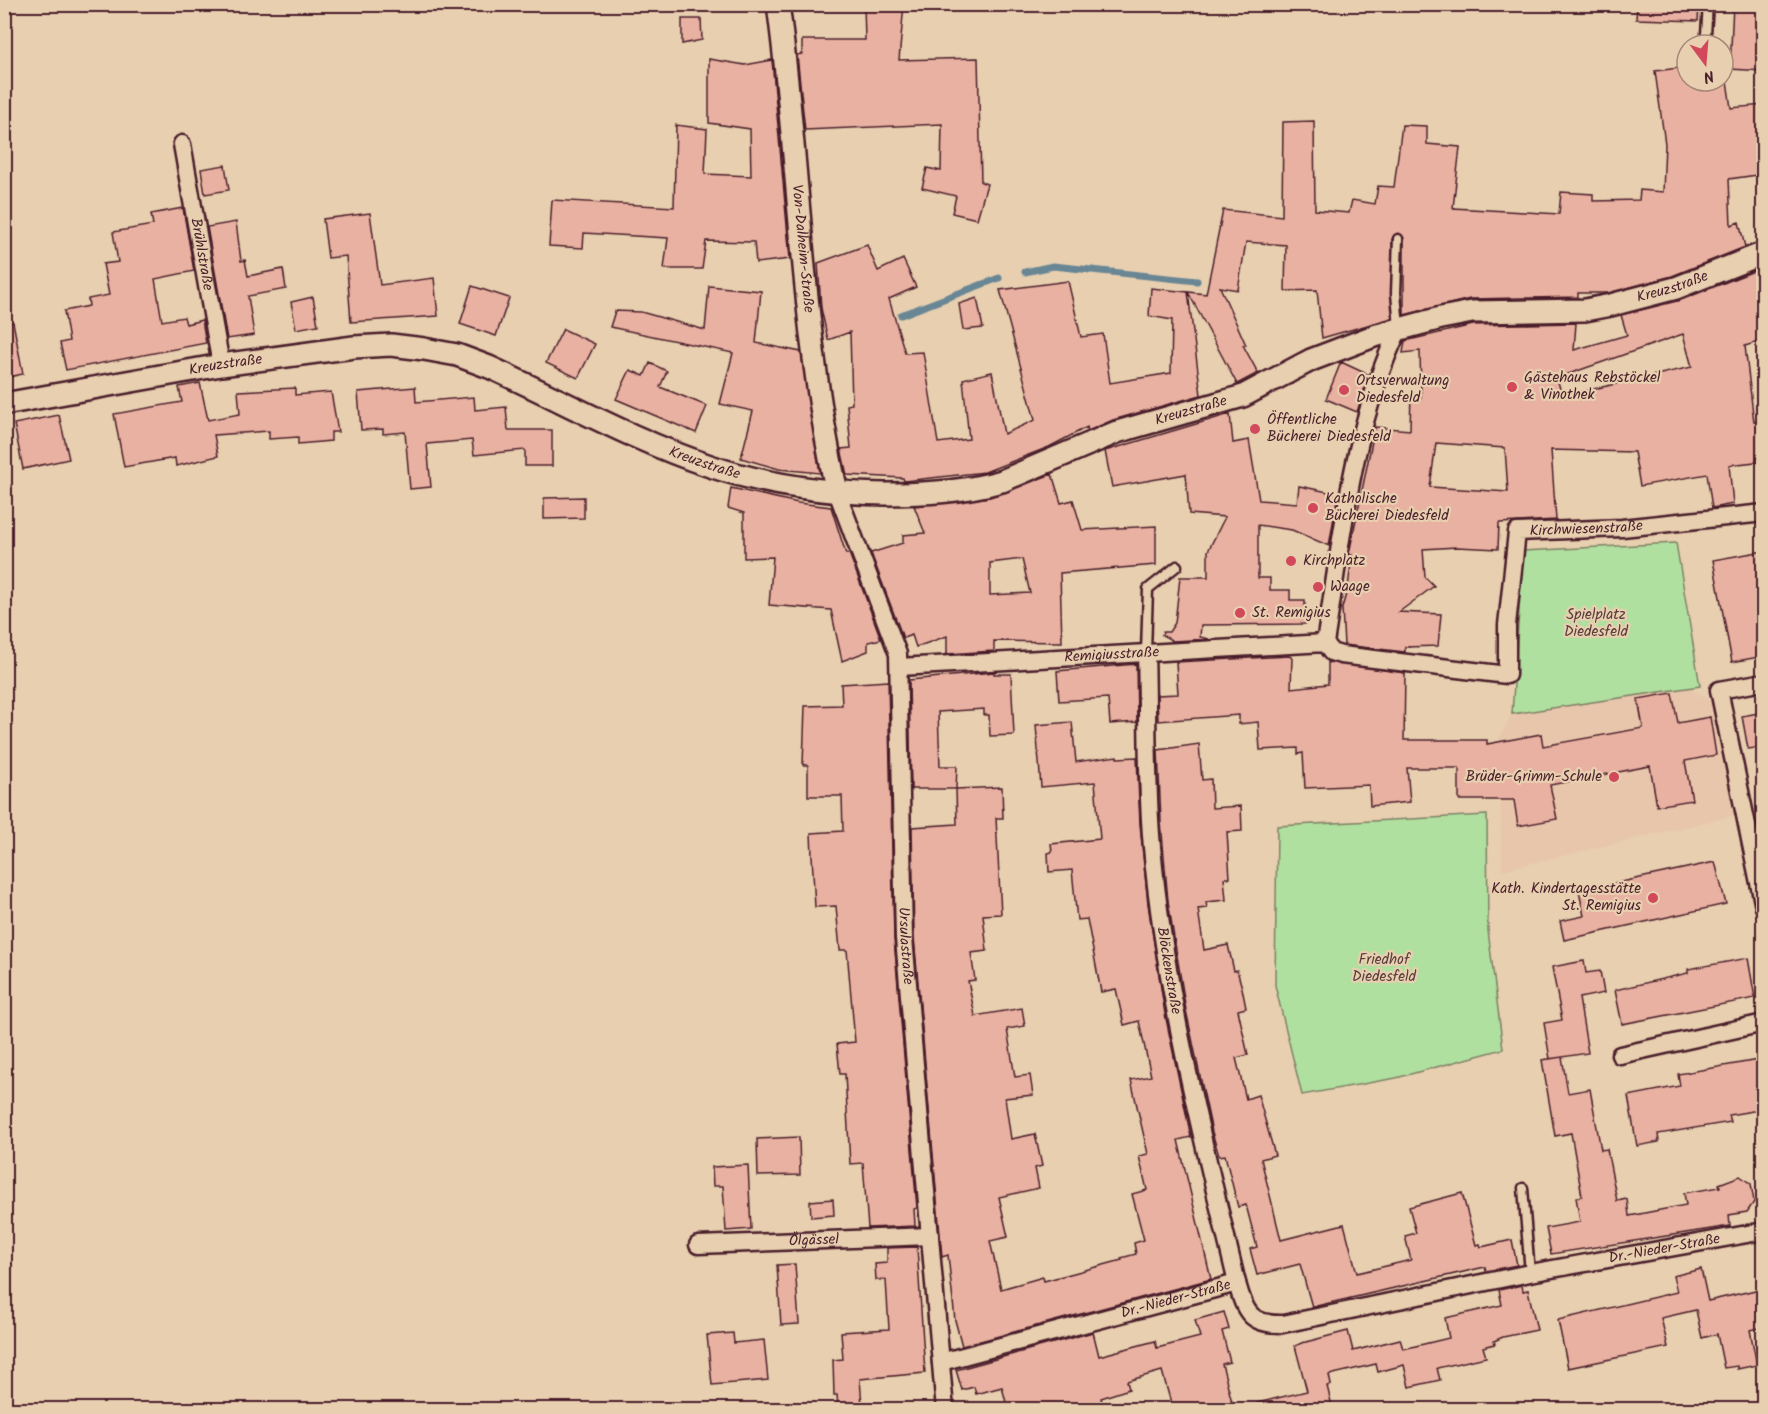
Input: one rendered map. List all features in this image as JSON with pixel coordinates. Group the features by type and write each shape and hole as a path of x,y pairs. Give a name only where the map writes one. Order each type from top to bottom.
{"street":[{"name":"Von-Dalheim-Straße","path":"778,4 788,74 814,353 837,492"},
{"name":"Brühlstraße","path":"182,144 220,365"},
{"name":"Kreuzstraße","path":"4,404 220,365 354,347 391,345 446,353 489,367 637,436 709,466 777,484 837,492 934,493 982,487 1117,432 1243,396 1339,348 1399,329 1472,312 1586,310 1611,305 1676,288 1764,253"},
{"path":"1325,643 1357,458 1381,366 1399,329"},
{"name":"Ursulastraße","path":"837,492 894,642 899,667 904,938 945,1410"},
{"name":"Kirchwiesenstraße","path":"1325,643 1331,652 1341,655 1507,675 1507,625 1517,532 1622,528 1764,513"},
{"name":"Remigiusstraße","path":"899,667 1325,643"},
{"name":"Blöckenstraße","path":"1146,652 1152,846 1169,974 1202,1135 1237,1283"},
{"path":"1764,682 1719,690 1764,907"},
{"path":"1620,1055 1764,1023"},
{"name":"Dr.-Nieder-Straße","path":"941,1362 1237,1283 1246,1310 1258,1322 1284,1324 1530,1273 1764,1231"},
{"name":"Ölgässel","path":"698,1245 930,1236"}],"lane":[{"path":"1706,33 1708,4"},
{"path":"1398,239 1396,293 1399,329"},
{"path":"1146,652 1148,589 1177,566"},
{"path":"1523,1188 1530,1273"}],"shaded area":[{"name":"Brüder-Grimm-Schule","path":"1689,688 1714,703 1736,815 1502,870 1499,738 1512,714"}],"green space":[{"name":"Spielplatz Diedesfeld","path":"1676,543 1700,686 1512,714 1523,551"},
{"name":"Friedhof Diedesfeld","path":"1487,815 1488,931 1503,1049 1396,1078 1302,1095 1275,985 1277,826"}],"building":[{"path":"864,4 904,4 899,60 978,58 981,182 987,184 977,219 952,213 956,196 922,188 927,168 941,171 942,124 805,130 797,55 802,54 802,40 865,40"},
{"path":"1637,4 1699,4 1698,21 1636,19"},
{"path":"1733,4 1764,4 1764,71 1735,69 1735,33 1732,33"},
{"path":"682,19 701,19 702,40 682,44"},
{"path":"709,59 745,65 772,60 790,259 756,263 754,242 706,241 702,269 664,269 668,238 584,233 583,248 549,246 552,200 674,207 676,125 707,129 705,174 751,176 750,129 709,123"},
{"path":"1675,68 1675,93 1729,93 1731,108 1764,105 1764,174 1729,179 1731,225 1739,222 1745,247 1672,276 1608,293 1578,293 1578,297 1470,299 1404,315 1404,239 1398,233 1392,239 1392,318 1322,338 1317,290 1285,291 1286,245 1246,242 1238,290 1220,287 1246,345 1243,345 1258,373 1237,384 1188,292 1206,294 1223,210 1282,216 1283,122 1314,121 1315,210 1349,213 1352,200 1375,204 1378,186 1394,187 1402,125 1427,126 1427,144 1460,147 1453,208 1559,214 1561,192 1593,194 1593,201 1639,200 1640,190 1663,192 1665,144 1655,71"},
{"path":"225,165 229,190 205,194 201,169"},
{"path":"183,208 194,271 155,279 162,321 184,317 186,324 202,320 206,343 66,370 60,343 69,341 64,311 89,306 88,299 109,295 103,264 118,262 113,232 153,225 151,214"},
{"path":"370,213 380,285 434,278 438,316 351,322 346,256 328,258 323,219"},
{"path":"236,222 241,261 245,260 248,276 283,269 286,289 248,296 254,335 227,339 207,227"},
{"path":"867,245 878,271 903,259 916,287 889,299 905,353 923,352 938,443 969,439 963,379 992,372 1004,434 1035,420 1000,290 1068,281 1081,337 1103,334 1110,383 1171,373 1172,320 1149,316 1151,288 1188,292 1201,395 1113,420 1088,431 1087,427 1049,447 985,472 904,481 903,478 847,475 841,449 851,448 847,405 852,404 850,332 828,340 821,308 818,263"},
{"path":"1764,267 1764,340 1745,346 1754,422 1764,420 1764,461 1729,465 1733,504 1712,508 1707,474 1640,486 1634,452 1551,450 1556,520 1499,523 1498,549 1457,547 1423,549 1425,577 1434,586 1399,612 1441,614 1438,646 1405,647 1405,652 1344,645 1342,608 1348,587 1352,555 1349,554 1375,427 1410,430 1411,393 1421,397 1420,351 1403,353 1405,341 1473,325 1576,323 1574,350 1627,335 1621,315 1681,300","holes":["1683,334 1692,367 1562,396 1557,378","1436,443 1505,448 1508,492 1430,487"]},
{"path":"472,286 509,298 496,336 460,324"},
{"path":"709,286 761,291 756,343 801,352 820,473 779,469 741,458 753,411 720,404 733,353 610,327 615,311 641,312 705,330"},
{"path":"313,297 318,325 296,329 291,302"},
{"path":"977,298 983,328 963,330 959,304"},
{"path":"13,322 23,374 4,378 4,323"},
{"path":"563,329 595,344 578,378 546,363"},
{"path":"1341,362 1369,375 1357,412 1326,399"},
{"path":"650,363 667,371 660,387 707,406 696,433 616,399 630,370 644,376"},
{"path":"200,383 208,420 240,414 238,391 295,388 295,395 331,392 338,432 331,432 331,441 298,444 298,437 269,439 269,431 214,435 218,456 176,466 175,458 124,467 114,414 182,402 179,387"},
{"path":"415,387 416,402 474,397 475,410 506,407 508,430 552,430 552,466 525,466 525,450 474,455 472,440 427,444 431,487 410,489 405,432 383,434 383,429 361,430 358,392"},
{"path":"1230,414 1233,443 1249,440 1259,500 1297,503 1299,486 1338,494 1329,546 1292,530 1258,525 1258,578 1270,578 1270,590 1290,590 1290,600 1305,600 1305,624 1201,625 1200,637 1209,639 1173,641 1162,635 1163,632 1169,632 1175,623 1180,577 1208,577 1208,551 1225,517 1189,514 1186,474 1112,487 1105,451"},
{"path":"59,415 69,459 23,469 14,424"},
{"path":"1052,474 1061,503 1073,500 1082,530 1156,526 1156,565 1060,573 1062,642 994,641 994,651 947,654 947,636 916,647 912,635 903,638 871,553 903,543 903,535 925,533 914,506 990,497","holes":["1022,559 1030,593 990,595 990,563"]},
{"path":"731,488 798,503 831,507 846,554 849,553 881,639 868,642 868,651 842,661 831,610 769,605 773,557 744,558 744,513 728,508"},
{"path":"584,497 584,518 544,519 544,498"},
{"path":"1764,551 1764,586 1760,586 1764,608 1764,656 1732,662 1713,560"},
{"path":"1289,656 1292,658 1291,688 1328,684 1328,662 1405,673 1404,740 1487,740 1487,744 1541,734 1543,746 1643,728 1638,699 1672,693 1678,723 1710,717 1716,755 1685,761 1692,800 1657,806 1650,766 1550,785 1557,819 1518,826 1514,800 1459,800 1459,768 1407,768 1410,802 1370,806 1369,785 1305,788 1303,753 1298,754 1298,748 1260,750 1258,722 1239,724 1239,715 1158,721 1157,695 1178,694 1176,662"},
{"path":"1136,664 1137,722 1110,724 1108,698 1059,701 1057,671"},
{"path":"994,672 994,674 1011,674 1014,735 990,736 989,715 984,715 984,709 938,712 940,766 957,766 956,789 911,789 909,680"},
{"path":"888,681 894,939 917,1208 914,1209 915,1226 868,1228 863,1163 850,1164 845,1074 840,1074 837,1044 855,1042 847,950 840,950 836,906 815,907 811,833 843,831 842,796 808,796 808,765 803,765 805,706 842,705 841,684"},
{"path":"1764,712 1764,747 1748,749 1742,716"},
{"path":"1072,722 1076,762 1117,756 1117,758 1137,757 1140,824 1148,904 1165,1014 1191,1137 1178,1140 1211,1279 962,1346 955,1320 948,1255 942,1257 914,937 912,827 957,824 956,789 1002,787 1003,818 996,818 1001,914 983,915 987,951 971,953 975,980 968,981 975,1016 1022,1008 1025,1026 1007,1029 1015,1077 1030,1075 1033,1095 1005,1098 1011,1139 1035,1134 1042,1166 1035,1168 1039,1188 999,1197 1008,1237 990,1241 1001,1289 1043,1277 1044,1281 1122,1260 1121,1258 1136,1254 1134,1243 1144,1240 1132,1194 1147,1190 1139,1156 1148,1154 1131,1080 1151,1076 1139,1021 1124,1025 1116,989 1101,992 1087,919 1077,920 1072,870 1049,872 1048,853 1052,852 1051,844 1100,839 1095,782 1041,787 1036,725"},
{"path":"1199,744 1202,780 1211,779 1212,808 1241,806 1242,831 1227,832 1230,878 1224,878 1226,900 1206,902 1207,908 1198,909 1204,950 1228,945 1234,971 1237,970 1242,988 1246,1008 1238,1010 1248,1055 1236,1058 1246,1099 1258,1095 1275,1155 1261,1159 1281,1240 1344,1224 1357,1273 1411,1260 1405,1236 1416,1233 1409,1207 1462,1193 1476,1245 1480,1244 1481,1247 1512,1240 1517,1265 1486,1271 1485,1267 1312,1307 1300,1264 1257,1275 1250,1249 1257,1247 1246,1205 1238,1207 1225,1155 1219,1156 1212,1132 1186,1010 1168,901 1158,750"},
{"name":"Kath. Kindertagesstätte St. Remigius","path":"1715,862 1726,904 1564,940 1560,921 1584,916 1579,891"},
{"path":"1748,958 1755,998 1622,1024 1615,990 1688,973 1688,969"},
{"path":"1584,961 1586,973 1600,971 1604,993 1579,998 1588,1053 1550,1059 1544,1023 1562,1020 1552,967"},
{"path":"1562,1057 1568,1093 1590,1089 1601,1150 1607,1149 1617,1201 1627,1199 1629,1216 1686,1205 1684,1193 1720,1187 1719,1184 1740,1176 1751,1184 1754,1202 1747,1212 1729,1215 1730,1226 1551,1254 1546,1228 1580,1222 1576,1197 1582,1196 1571,1133 1555,1136 1542,1060"},
{"path":"1764,1059 1764,1109 1729,1115 1731,1122 1658,1134 1659,1142 1637,1146 1628,1096 1680,1086 1678,1074"},
{"path":"799,1137 800,1175 758,1176 757,1139"},
{"path":"748,1165 751,1229 726,1231 723,1186 713,1186 712,1167"},
{"path":"833,1199 834,1215 811,1217 810,1201"},
{"path":"917,1247 925,1373 860,1379 862,1405 838,1407 837,1395 834,1395 833,1360 843,1359 841,1332 889,1329 886,1280 876,1280 875,1264 887,1263 887,1248"},
{"path":"795,1264 799,1324 781,1325 777,1265"},
{"path":"1701,1269 1708,1301 1764,1288 1764,1327 1750,1330 1757,1365 1737,1369 1737,1366 1724,1368 1717,1334 1702,1338 1696,1310 1661,1318 1668,1347 1568,1368 1558,1320 1677,1292 1673,1276"},
{"path":"1522,1285 1523,1291 1528,1290 1537,1330 1494,1341 1495,1344 1483,1347 1486,1357 1437,1368 1440,1380 1409,1387 1404,1365 1378,1372 1376,1364 1329,1375 1331,1385 1327,1386 1333,1410 1257,1410 1257,1403 1307,1391 1295,1346 1348,1331 1353,1351 1400,1339 1403,1349 1449,1338 1445,1318 1502,1305 1499,1290"},
{"path":"1224,1312 1229,1329 1222,1331 1230,1362 1222,1364 1232,1402 1203,1410 1173,1410 1162,1371 1127,1381 1129,1389 1101,1398 1104,1410 1008,1410 1002,1387 976,1394 974,1387 962,1390 956,1370 1093,1332 1099,1356 1155,1341 1157,1348 1200,1337 1195,1320"},
{"path":"733,1333 734,1343 764,1340 768,1380 712,1385 707,1335"}],"waterway":[{"path":"1025,272 1053,266 1197,281"},
{"path":"901,315 999,278"}],"place":[{"name":"Gästehaus Rebstöckel & Vinothek","path":"1512,387"},
{"name":"Ortsverwaltung Diedesfeld","path":"1344,390"},
{"name":"Öffentliche Bücherei Diedesfeld","path":"1255,429"},
{"name":"Katholische Bücherei Diedesfeld","path":"1313,508"},
{"name":"Kirchplatz","path":"1291,561"},
{"name":"Waage","path":"1318,587"},
{"name":"St. Remigius","path":"1240,613"},
{"name":"Brüder-Grimm-Schule","path":"1614,777"},
{"name":"Kath. Kindertagesstätte St. Remigius","path":"1653,898"}]}
